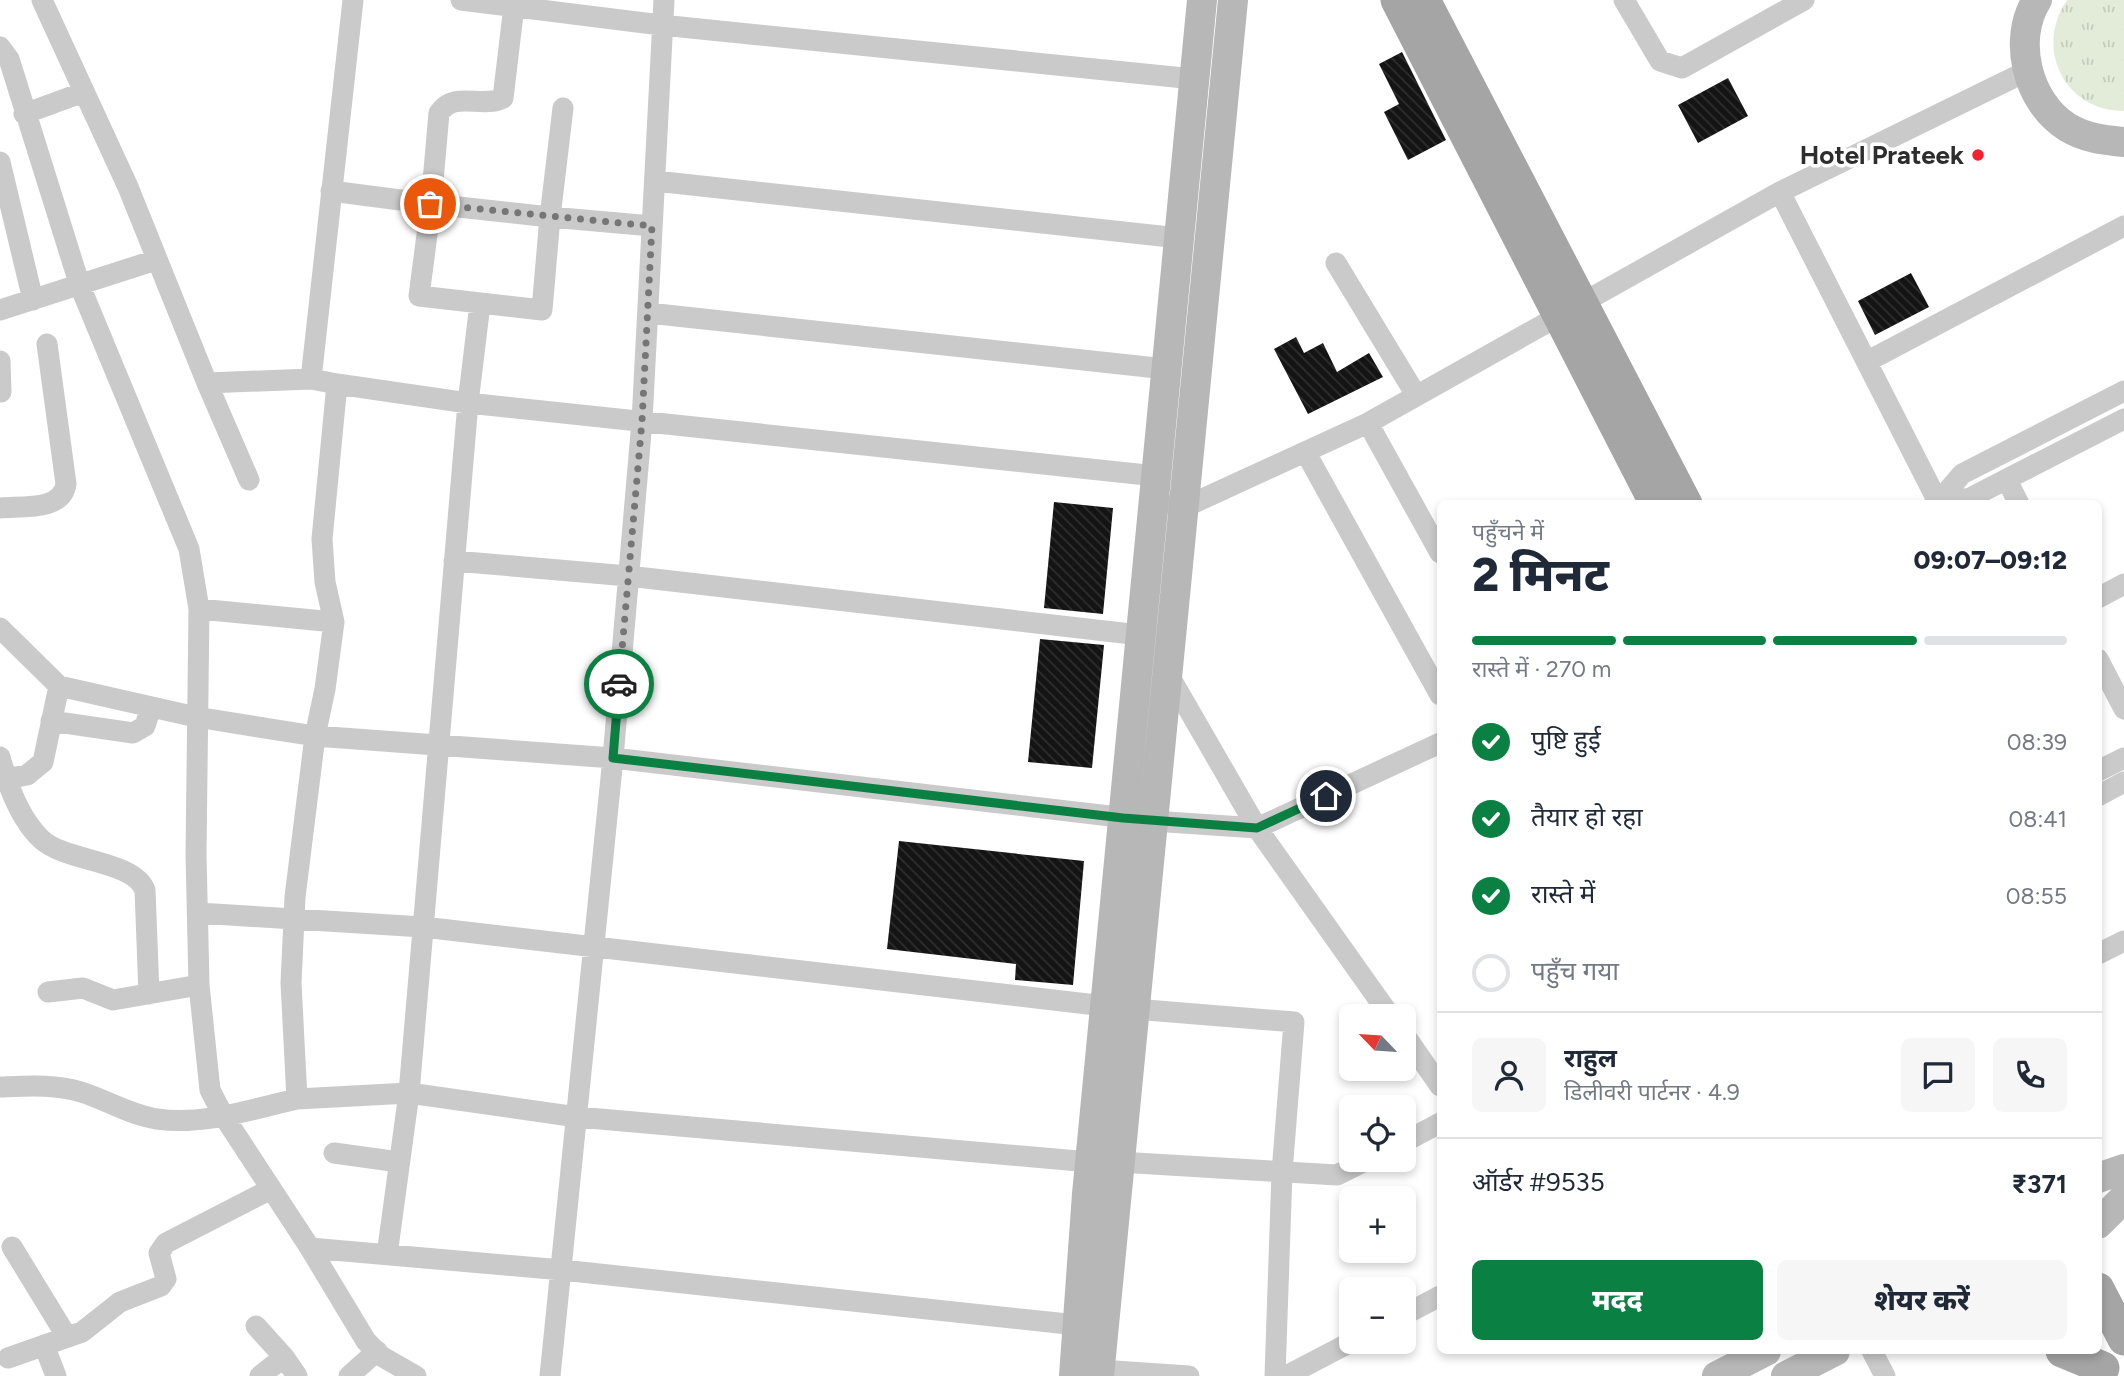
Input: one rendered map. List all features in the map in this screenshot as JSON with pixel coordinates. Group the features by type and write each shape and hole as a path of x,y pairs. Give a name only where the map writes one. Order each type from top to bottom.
{"main road":[{"path":"1091,1374 1077,1325 1090,1162 1202,0"},
{"path":"1091,1374 1119,1162 1233,0"},
{"path":"1397,0 1569,310 1684,500"},
{"path":"1424,0 1654,500"},
{"path":"2037,0 2025,38 2027,71 2041,102 2065,126 2095,140 2124,142"},
{"path":"2102,1177 2124,1169"},
{"path":"2102,1220 2124,1198"},
{"path":"2102,1296 2123,1333"},
{"path":"1717,1376 1760,1354"},
{"path":"1787,1376 1829,1354"},
{"path":"2070,1354 2101,1365"}],"street":[{"path":"42,0 128,187 249,480"},
{"path":"311,379 353,0"},
{"path":"461,0 661,25 1194,79"},
{"path":"550,1376 613,758 642,421 664,0"},
{"path":"1624,0 1660,61 1682,68 1804,0"},
{"path":"513,6 503,98 494,103 454,100 445,104 439,113 419,296 542,310 562,107"},
{"path":"0,47 9,60 80,285 186,540 199,610 196,718 198,913 200,985 210,1090 223,1115 366,1340 377,1352 416,1376"},
{"path":"208,383 311,379 468,403 642,421 1155,490 1185,507 1368,423 1780,192 2027,71"},
{"path":"24,114 84,92"},
{"path":"0,156 36,151"},
{"path":"0,162 33,300"},
{"path":"655,181 1179,238"},
{"path":"331,191 430,204 652,226"},
{"path":"1780,192 1868,361 1935,500"},
{"path":"1868,361 2124,226"},
{"path":"0,310 156,260"},
{"path":"1336,263 1416,395"},
{"path":"387,1255 409,1093 453,561 480,304"},
{"path":"648,313 1166,369"},
{"path":"0,508 50,503 59,501 65,494 66,484 47,344"},
{"path":"0,361 1,392"},
{"path":"296,1099 291,983 294,917 315,736 326,690 334,622 325,582 322,539 337,384"},
{"path":"1939,500 1962,474 2124,391"},
{"path":"1956,500 1970,498 2124,419"},
{"path":"1368,423 1437,548"},
{"path":"1306,453 1437,690"},
{"path":"2007,480 2017,500"},
{"path":"453,561 628,576 1140,635"},
{"path":"2102,596 2124,584"},
{"path":"199,610 334,622"},
{"path":"0,628 59,685 196,718 315,736 613,758 1153,821 1257,828 1437,744"},
{"path":"2102,667 2124,709"},
{"path":"1167,672 1257,828 1382,1004"},
{"path":"3,779 27,775 43,762 59,685"},
{"path":"51,721 133,733 145,726 150,707"},
{"path":"0,757 3,779 30,825 41,838 53,848 128,874 142,882 145,890 149,994"},
{"path":"2102,769 2124,758"},
{"path":"2102,794 2124,782"},
{"path":"198,913 423,927 1105,1006"},
{"path":"2102,952 2124,941"},
{"path":"48,992 83,988 113,1000 200,985"},
{"path":"1134,1009 1294,1022 1282,1172 1275,1376"},
{"path":"1416,1051 1437,1082"},
{"path":"0,1087 52,1085 158,1119 181,1121 296,1099 409,1093 577,1117 1090,1162"},
{"path":"1416,1136 1437,1125"},
{"path":"334,1153 399,1163"},
{"path":"1119,1162 1338,1175 1344,1172"},
{"path":"8,1358 89,1328 131,1296 161,1286 166,1279 159,1253 166,1243 271,1189"},
{"path":"12,1247 67,1337"},
{"path":"310,1248 562,1270 1077,1325"},
{"path":"1416,1309 1437,1298"},
{"path":"256,1326 297,1376"},
{"path":"44,1345 56,1376"},
{"path":"1286,1376 1339,1348"},
{"path":"349,1376 377,1352"},
{"path":"1874,1354 1885,1376"},
{"path":"260,1376 284,1357"},
{"path":"1091,1374 1189,1376"}],"green space":[{"path":"2067,0 2124,0 2124,111 2103,108 2085,100 2071,89 2061,74 2055,56 2054,38 2058,19"}],"building":[{"path":"1402,52 1446,140 1408,160 1384,112 1399,104 1379,64"},
{"path":"1728,78 1748,116 1698,143 1678,105"},
{"path":"1911,273 1929,307 1875,335 1858,301"},
{"path":"1296,337 1304,353 1323,343 1337,372 1369,353 1383,377 1308,414 1274,349"},
{"path":"1054,502 1113,508 1103,614 1044,608"},
{"path":"1040,639 1104,645 1092,768 1028,762"},
{"path":"899,841 1084,861 1073,985 1015,980 1016,964 887,949"}],"way so far":[{"path":"430,204 652,226 642,421 619,684"}],"place":[{"name":"Hotel Prateek","path":"1978,155"}],"route":[{"path":"619,684 613,758 1123,818 1257,828 1326,796"}]}
